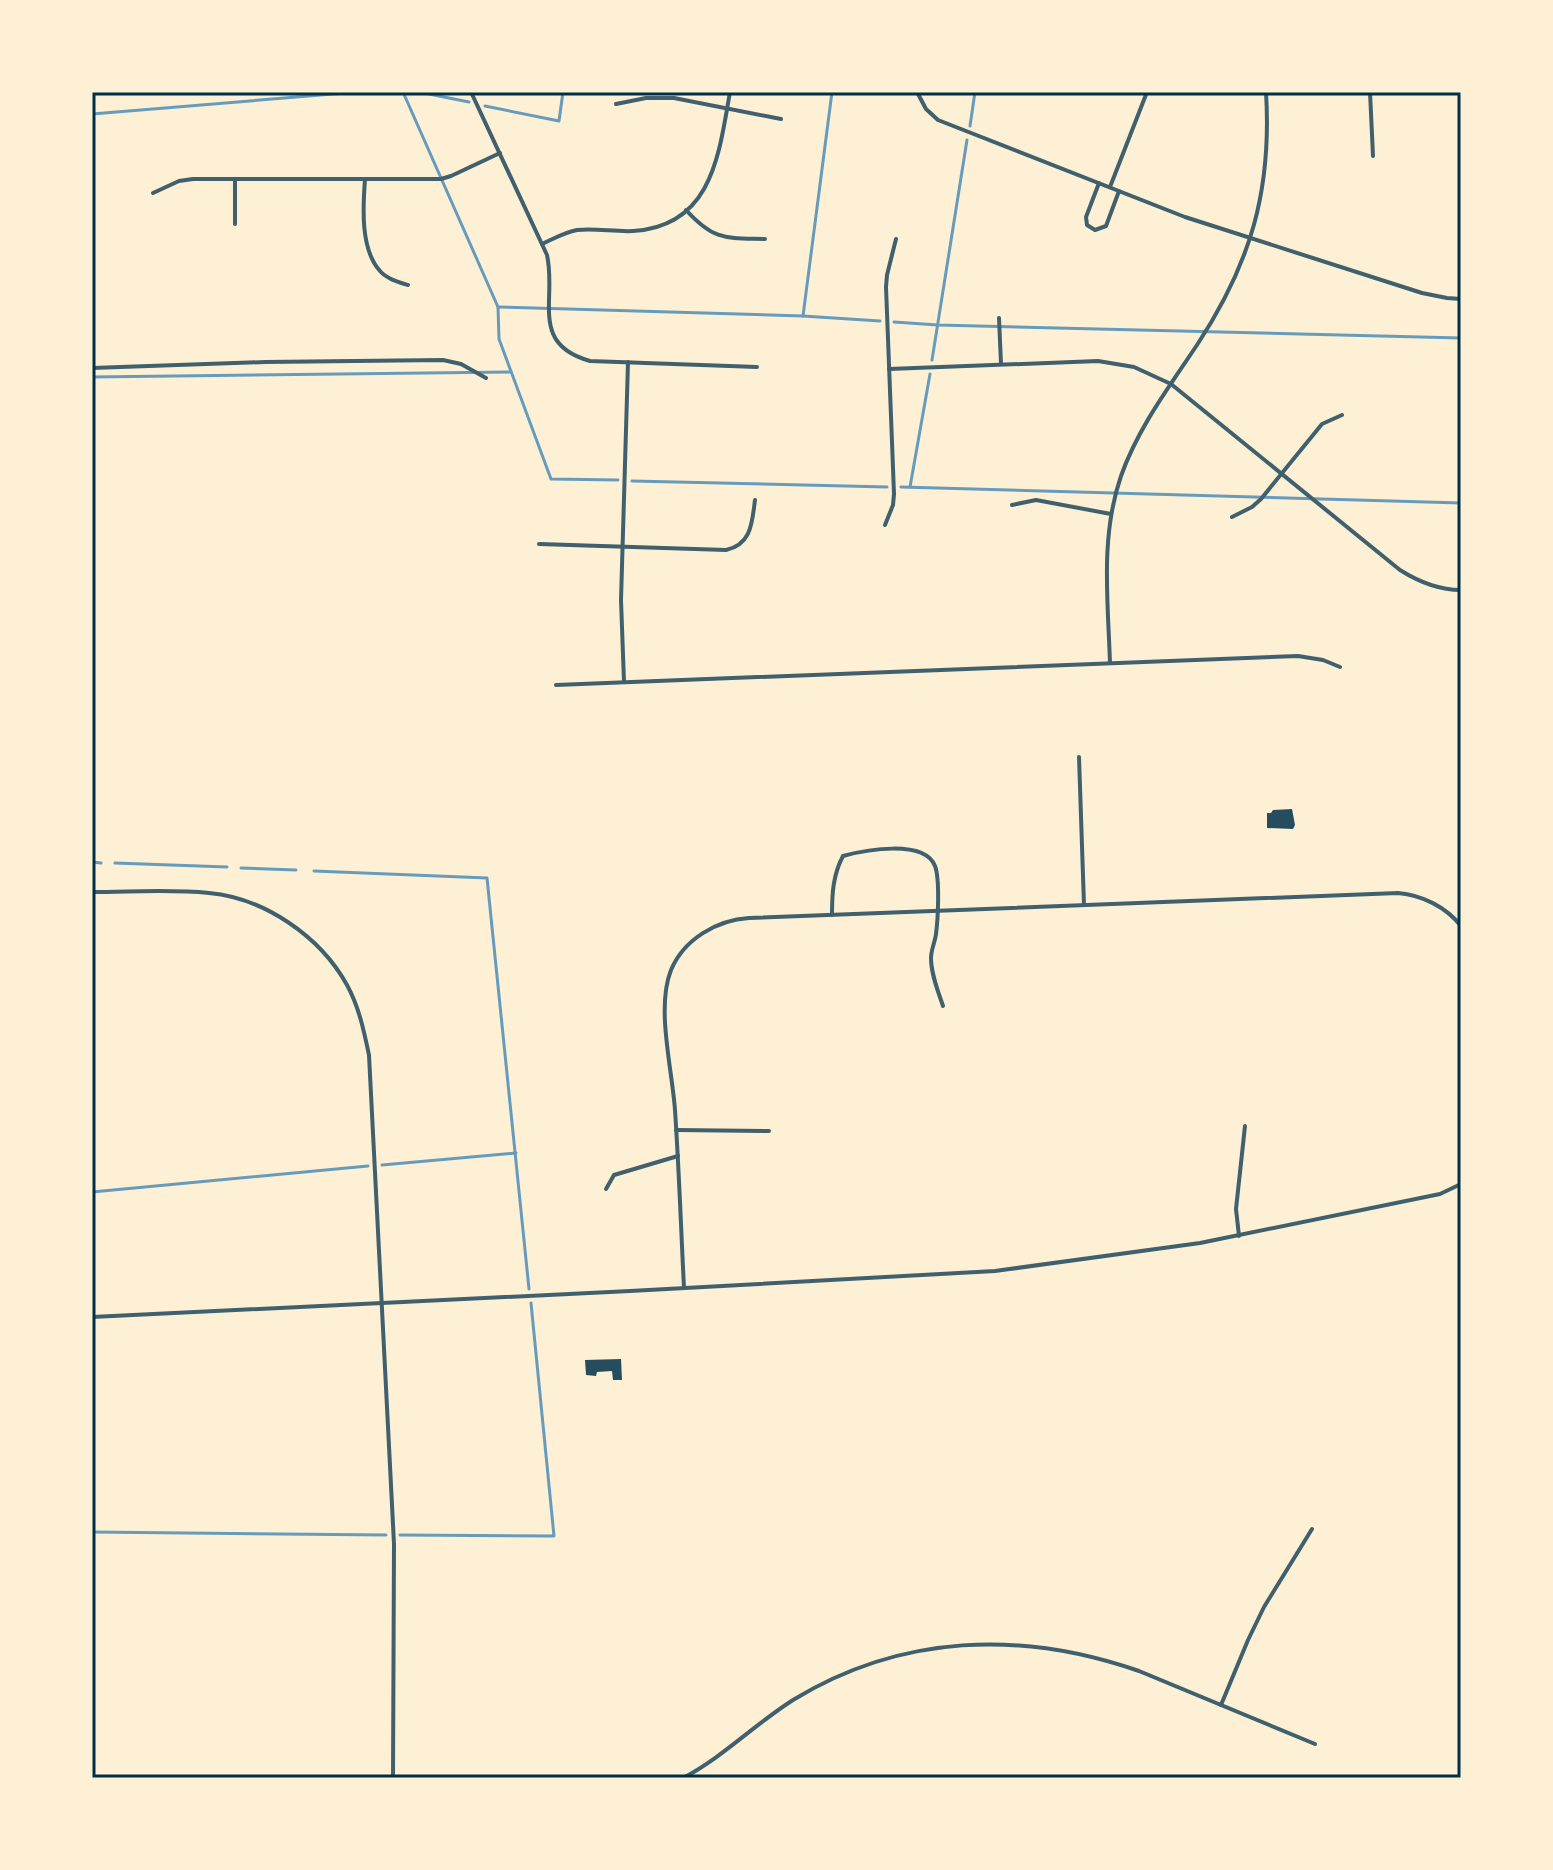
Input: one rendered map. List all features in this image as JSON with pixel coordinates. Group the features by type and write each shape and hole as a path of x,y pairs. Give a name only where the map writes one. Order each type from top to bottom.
{"street":[{"path":"471,92 542,244 549,264 548,320 556,339 567,351 590,361 757,367"},
{"path":"542,244 579,230 653,228 686,210 710,181 730,92"},
{"path":"917,92 926,109 938,120 1185,217 1422,293 1461,299"},
{"path":"1110,187 1147,92"},
{"path":"1110,663 1107,551 1111,514 1121,477 1132,448 1221,308 1243,260 1263,188 1267,142 1266,92"},
{"path":"1370,92 1373,156"},
{"path":"616,104 659,97 781,119"},
{"path":"153,193 179,181 441,179 500,153"},
{"path":"235,179 235,224"},
{"path":"365,179 364,227 373,259 381,273 408,285"},
{"path":"1099,183 1086,217 1087,225 1095,230 1106,226 1119,191"},
{"path":"686,210 714,234 765,239"},
{"path":"885,525 894,494 886,300 887,275 896,239"},
{"path":"999,318 1001,364"},
{"path":"92,368 443,360 461,364 486,378"},
{"path":"889,369 1085,361 1108,361 1134,367 1171,384 1400,570 1432,586 1461,590"},
{"path":"624,682 621,600 628,362"},
{"path":"1232,517 1261,499 1322,424 1342,415"},
{"path":"539,544 726,550 744,541 750,532 755,500"},
{"path":"1012,505 1036,500 1111,514"},
{"path":"556,685 1298,656 1323,660 1340,667"},
{"path":"1079,757 1084,905"},
{"path":"832,915 835,870 843,856 866,850 912,850 926,855 935,866 937,911 931,958 943,1006"},
{"path":"92,892 209,893 245,901 285,921 307,937 341,976 359,1015 369,1055 394,1544 393,1778"},
{"path":"684,1288 678,1156 664,1002 671,970 681,954 713,927 734,920 832,915 1398,893 1434,903 1461,926"},
{"path":"1239,1236 1236,1209 1245,1126"},
{"path":"676,1130 769,1131"},
{"path":"606,1189 614,1175 678,1156"},
{"path":"92,1317 995,1271 1239,1236 1440,1194 1461,1184"},
{"path":"1221,1705 1264,1607 1312,1529"},
{"path":"686,1777 779,1709 810,1690 858,1668 941,1647 998,1643 1084,1653 1139,1671 1315,1744"}],"building":[{"path":"1292,809 1293,829 1267,828 1267,813"},
{"path":"621,1359 622,1380 613,1380 612,1371 597,1372 596,1376 586,1375 585,1360"}],"waterway":[{"path":"92,114 357,92"},
{"path":"403,92 498,307 499,339 551,479 618,480"},
{"path":"419,92 469,102"},
{"path":"485,106 559,121 563,92"},
{"path":"803,316 832,92"},
{"path":"970,126 975,92"},
{"path":"932,360 967,140"},
{"path":"498,307 880,321"},
{"path":"894,322 1461,338"},
{"path":"92,377 511,372"},
{"path":"910,487 930,374"},
{"path":"632,481 887,487"},
{"path":"901,487 1461,503"},
{"path":"92,862 101,863"},
{"path":"115,863 227,867"},
{"path":"241,868 296,870"},
{"path":"314,871 487,878 529,1289"},
{"path":"382,1165 516,1153"},
{"path":"92,1192 368,1166"},
{"path":"400,1535 554,1536 531,1303"},
{"path":"92,1532 386,1535"}]}
